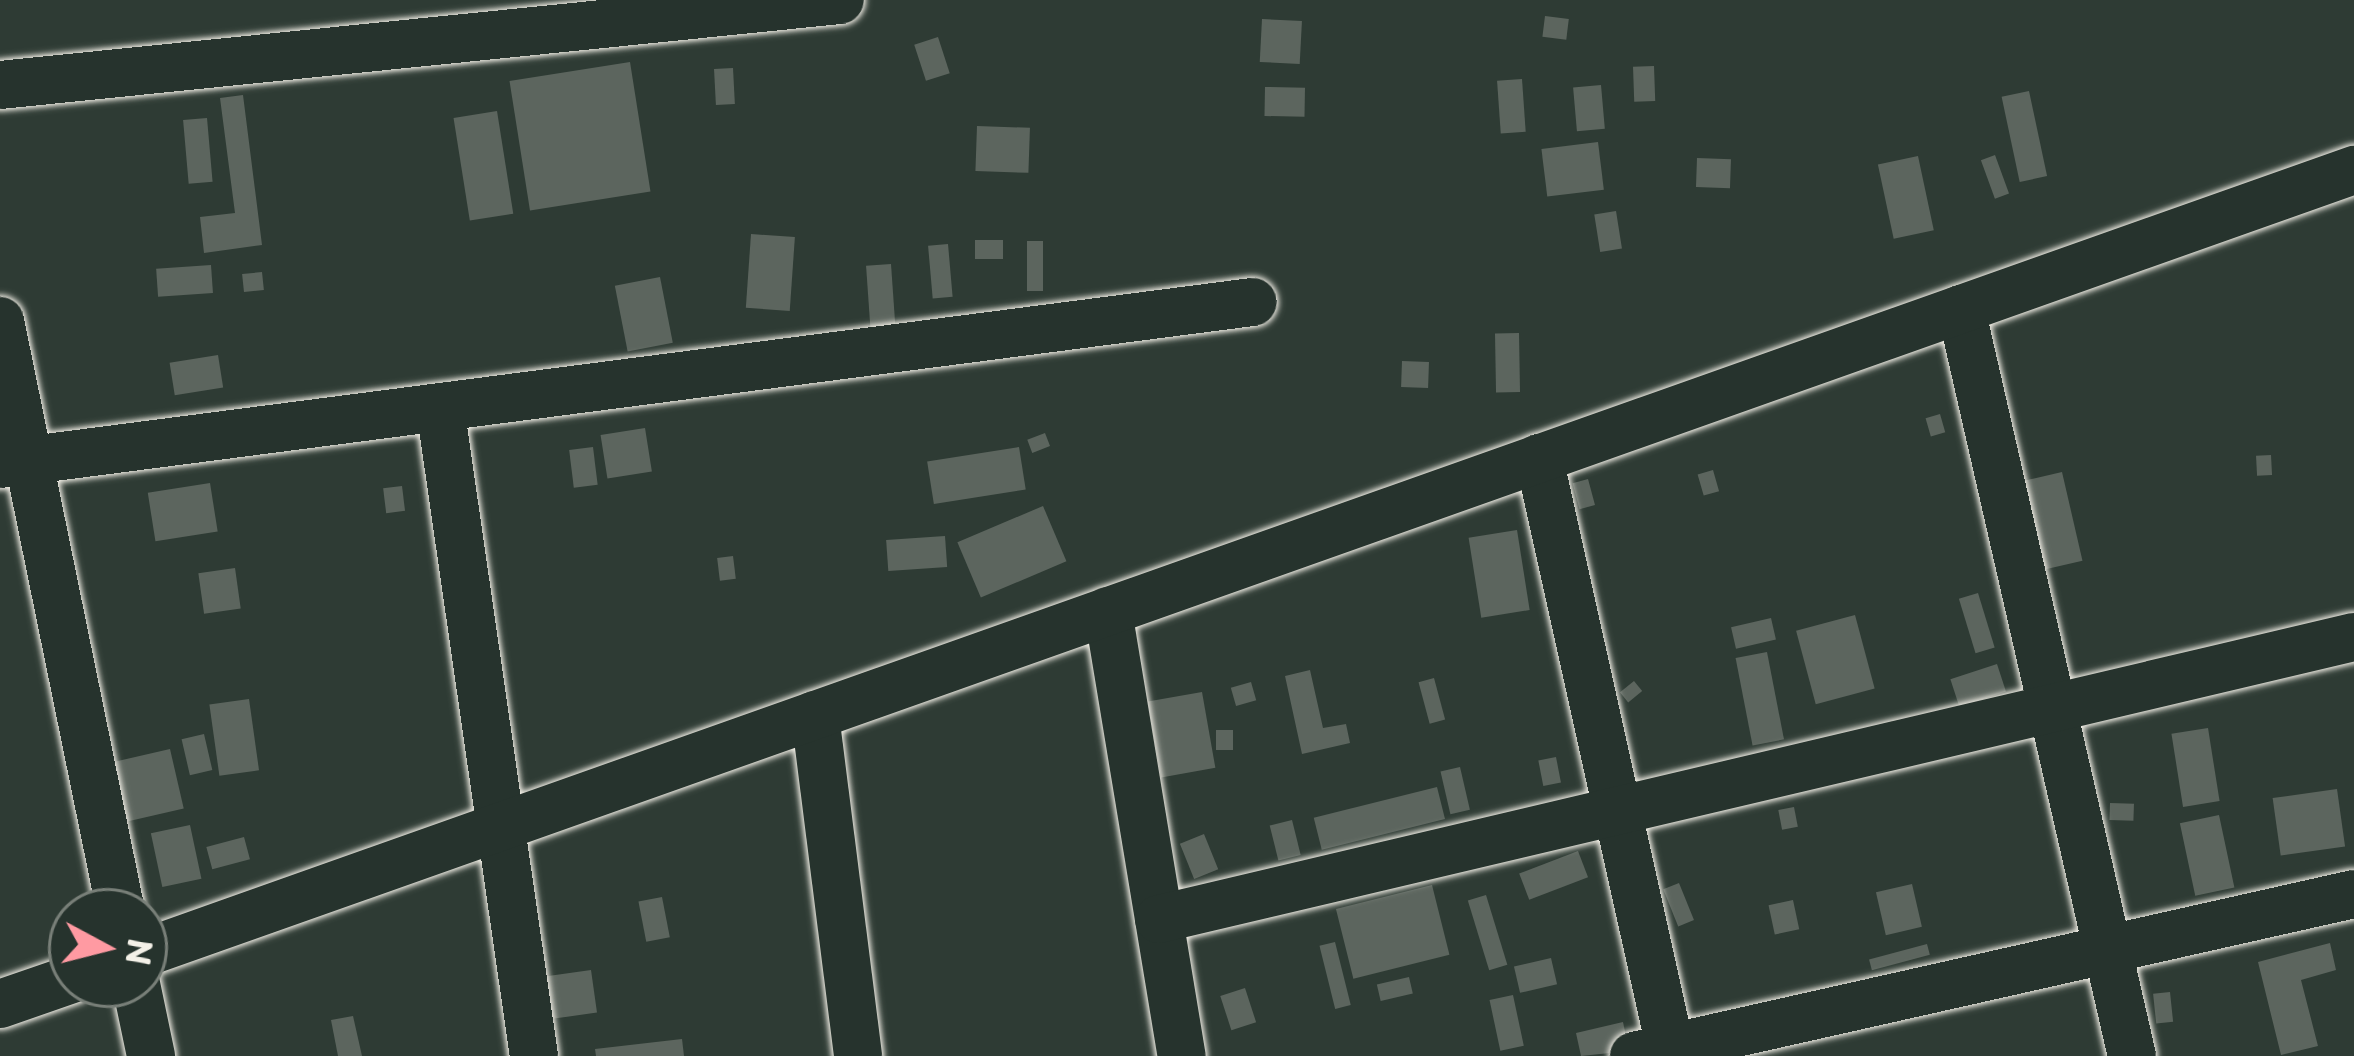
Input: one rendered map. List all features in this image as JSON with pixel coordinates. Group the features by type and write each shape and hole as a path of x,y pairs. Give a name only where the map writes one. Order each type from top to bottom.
{"street":[{"path":"0,85 618,10 840,0"},
{"path":"168,944 2354,170"},
{"path":"14,462 1253,302"},
{"path":"1960,309 2132,1056"},
{"path":"0,321 14,462 116,888"},
{"path":"440,407 534,1056"},
{"path":"1539,458 1618,810 1659,1053 2354,894"},
{"path":"1108,611 1182,1056"},
{"path":"1159,919 2354,637"},
{"path":"815,715 858,1056"},
{"path":"0,1004 48,987"},
{"path":"141,1008 151,1056"}],"building":[{"path":"1545,16 1569,19 1566,40 1542,37"},
{"path":"1262,19 1302,21 1300,64 1260,62"},
{"path":"938,37 950,73 926,81 914,45"},
{"path":"630,62 650,191 530,210 510,81"},
{"path":"1654,66 1655,101 1634,102 1633,67"},
{"path":"733,68 735,104 716,105 714,69"},
{"path":"1522,79 1526,132 1501,134 1497,81"},
{"path":"1601,85 1605,129 1577,131 1573,87"},
{"path":"1265,87 1305,88 1304,117 1264,116"},
{"path":"2029,91 2047,176 2020,182 2002,97"},
{"path":"243,95 262,245 204,253 200,217 235,213 220,98"},
{"path":"497,111 513,214 470,221 454,118"},
{"path":"207,118 213,182 189,184 183,120"},
{"path":"977,126 1030,128 1028,173 975,171"},
{"path":"1598,142 1604,190 1547,197 1541,149"},
{"path":"1995,155 2009,194 1995,199 1981,160"},
{"path":"1918,156 1934,230 1894,239 1878,165"},
{"path":"1697,158 1731,159 1730,188 1696,187"},
{"path":"1616,211 1622,249 1600,252 1594,214"},
{"path":"751,234 795,237 790,311 746,308"},
{"path":"975,240 1003,240 1003,259 975,259"},
{"path":"1027,241 1043,241 1043,291 1027,291"},
{"path":"948,244 953,297 933,299 928,246"},
{"path":"891,264 895,326 870,328 866,266"},
{"path":"211,265 213,293 158,297 156,269"},
{"path":"262,272 264,290 244,292 242,274"},
{"path":"660,277 673,343 628,352 615,286"},
{"path":"1495,333 1519,333 1520,392 1496,392"},
{"path":"218,355 223,388 175,395 170,363"},
{"path":"1402,361 1429,362 1428,388 1401,387"},
{"path":"1940,414 1945,432 1931,436 1926,418"},
{"path":"645,428 652,471 607,478 601,435"},
{"path":"1045,433 1050,446 1032,453 1027,440"},
{"path":"593,447 598,485 574,488 569,450"},
{"path":"1019,447 1026,489 934,504 927,462"},
{"path":"2271,455 2272,475 2257,476 2256,456"},
{"path":"1713,470 1719,491 1704,496 1698,474"},
{"path":"2062,472 2082,561 2044,569 2024,481"},
{"path":"1588,479 1595,505 1580,509 1573,483"},
{"path":"210,483 218,531 155,541 148,493"},
{"path":"402,486 405,511 386,513 383,488"},
{"path":"1043,506 1066,561 981,598 957,542"},
{"path":"1517,530 1530,610 1481,618 1469,538"},
{"path":"945,536 947,567 888,571 886,540"},
{"path":"733,556 736,579 720,581 717,558"},
{"path":"235,568 241,609 204,614 198,573"},
{"path":"1978,593 1995,648 1976,653 1959,599"},
{"path":"1855,615 1875,688 1816,704 1796,631"},
{"path":"1771,618 1776,639 1736,649 1731,627"},
{"path":"1767,652 1784,739 1753,745 1736,658"},
{"path":"1997,664 2006,692 1959,707 1950,679"},
{"path":"1310,670 1323,728 1346,724 1350,743 1302,754 1285,676"},
{"path":"1434,678 1445,720 1430,724 1419,682"},
{"path":"1634,681 1642,691 1628,702 1620,692"},
{"path":"1251,682 1256,700 1236,706 1231,688"},
{"path":"1202,692 1215,768 1161,777 1148,702"},
{"path":"249,699 259,770 219,776 209,705"},
{"path":"2208,728 2220,801 2183,807 2171,734"},
{"path":"1216,730 1233,730 1233,750 1216,750"},
{"path":"204,734 212,770 190,775 182,739"},
{"path":"170,749 184,808 127,821 113,762"},
{"path":"1556,757 1561,783 1543,786 1538,760"},
{"path":"1460,767 1470,810 1450,814 1441,771"},
{"path":"1437,787 1445,819 1322,850 1314,818"},
{"path":"2337,789 2345,846 2281,855 2273,798"},
{"path":"2110,803 2134,804 2133,821 2109,820"},
{"path":"1794,807 1798,827 1782,830 1778,810"},
{"path":"2219,815 2234,887 2195,896 2180,823"},
{"path":"1292,820 1301,855 1278,860 1270,826"},
{"path":"190,825 201,879 162,887 151,833"},
{"path":"1204,834 1218,869 1194,879 1180,844"},
{"path":"244,837 250,859 212,869 206,847"},
{"path":"1578,851 1588,877 1529,900 1519,874"},
{"path":"1679,883 1694,920 1678,926 1663,889"},
{"path":"1912,884 1922,927 1886,935 1876,892"},
{"path":"1432,885 1449,955 1353,979 1336,909"},
{"path":"1486,895 1507,965 1489,970 1468,901"},
{"path":"662,897 670,937 646,942 638,902"},
{"path":"1793,900 1799,929 1775,935 1769,905"},
{"path":"1335,942 1351,1005 1335,1009 1319,946"},
{"path":"2330,943 2336,970 2301,980 2318,1046 2281,1055 2258,962"},
{"path":"1927,944 1930,955 1872,970 1869,960"},
{"path":"1551,958 1557,984 1520,993 1514,967"},
{"path":"591,970 597,1013 552,1019 546,976"},
{"path":"1409,977 1413,994 1381,1001 1377,984"},
{"path":"1245,988 1256,1022 1231,1030 1220,996"},
{"path":"2170,992 2173,1022 2156,1024 2153,994"},
{"path":"1513,995 1524,1046 1500,1051 1490,1000"},
{"path":"353,1016 362,1056 338,1056 331,1020"},
{"path":"1623,1022 1629,1051 1581,1056 1576,1033"},
{"path":"682,1039 684,1056 596,1056 595,1049"}]}
